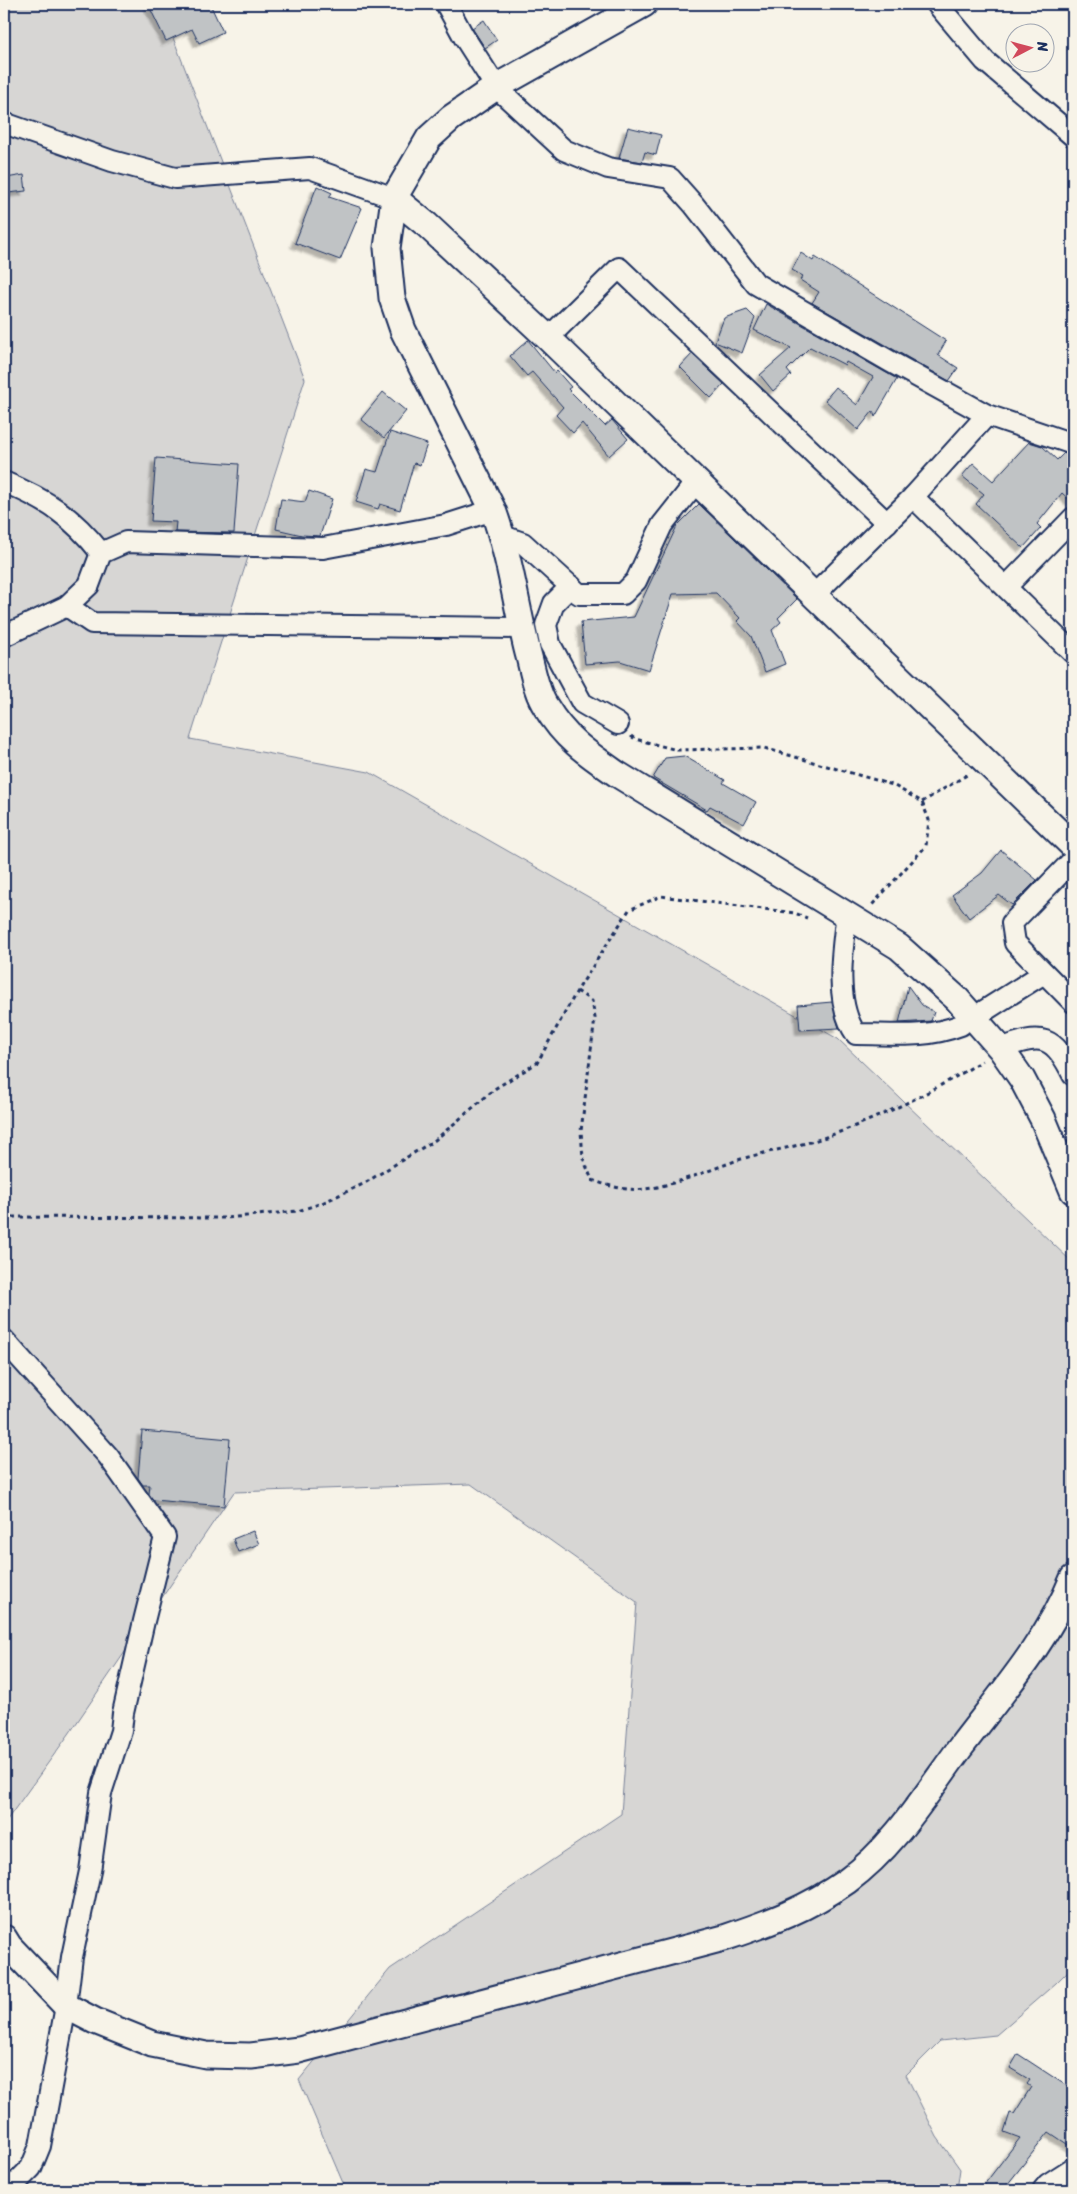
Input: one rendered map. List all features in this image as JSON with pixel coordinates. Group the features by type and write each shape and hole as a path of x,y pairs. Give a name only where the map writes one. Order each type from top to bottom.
{"street":[{"path":"446,4 464,37 496,86 564,150 608,168 670,178 694,205 756,284 987,415 1073,444"},
{"path":"644,4 496,86 451,118 429,138 394,198 387,248 392,298 403,330 493,510 502,536 521,628 534,677 545,706 578,748 617,774 853,917 899,947 957,999 1001,1049 1022,1079 1044,1119 1073,1191"},
{"path":"938,4 985,60 1073,136"},
{"path":"4,123 112,162 175,178 310,168 394,198 427,225 548,338 1073,846"},
{"path":"548,338 619,268 887,523"},
{"path":"813,596 913,497 987,415"},
{"path":"4,482 58,508 82,530 101,553"},
{"path":"502,536 524,543 580,594 623,594 636,582 662,526 696,482"},
{"path":"913,497 1073,653"},
{"path":"4,636 66,606 89,584 101,553 126,542 323,548 446,525 493,510"},
{"path":"1006,587 1073,518"},
{"path":"571,586 554,604 546,625 550,644 582,703 618,724"},
{"path":"66,606 92,623 521,628"},
{"path":"1073,860 1012,923 1014,943 1073,1002"},
{"path":"853,917 842,948 841,981 849,1024 856,1034 923,1036 944,1032 961,1025"},
{"path":"984,1011 1044,973"},
{"path":"1001,1049 1025,1039 1050,1042 1063,1054 1073,1075"},
{"path":"4,1340 108,1456 165,1537 123,1713 121,1730 100,1793 90,1871 72,1957 66,2006 40,2146 31,2168 17,2182 4,2190"},
{"path":"4,1938 9,1946 66,2006 95,2021 152,2044 206,2055 251,2056 299,2050 724,1938 773,1922 812,1904 848,1880 875,1858 1038,1644 1073,1578"},
{"path":"1043,2190 1048,2184 1073,2168"}],"path":[{"path":"618,724 635,739 678,750 764,748 893,785 922,802 928,820 926,846 853,917"},
{"path":"922,802 987,763"},
{"path":"4,1217 226,1218 298,1211 322,1203 363,1184 435,1140 496,1088 537,1062 577,991 628,910 661,896 795,914 814,920"},
{"path":"577,991 592,1001 595,1018 582,1131 583,1158 592,1180 611,1186 644,1189 677,1181 740,1159 825,1137 892,1109 962,1073 1001,1049"}],"shaded area":[{"path":"4,4 160,4 305,379 190,739 369,772 838,1039 1073,1263 1073,1966 996,2035 940,2041 906,2075 937,2137 960,2169 957,2190 346,2190 299,2080 390,1969 621,1814 637,1602 471,1484 234,1492 69,1734 4,1824"}],"building":[{"path":"148,4 210,4 223,32 199,43 192,29 166,41"},
{"path":"484,20 497,40 485,48 472,28"},
{"path":"628,127 661,135 656,155 645,152 642,162 619,158"},
{"path":"24,175 26,191 8,193 6,178"},
{"path":"317,186 332,193 329,197 362,208 340,260 295,243"},
{"path":"801,253 813,261 815,257 946,341 938,355 958,368 949,381 812,303 819,292 800,280 803,276 792,270"},
{"path":"766,304 897,379 875,417 873,411 858,430 825,400 836,387 857,405 873,377 846,362 845,365 810,347 787,370 791,375 773,391 760,375 791,348 754,330"},
{"path":"747,310 755,318 742,353 715,342 724,318"},
{"path":"528,340 555,373 557,371 571,387 568,389 605,426 612,420 628,439 609,456 582,423 573,433 556,415 563,407 532,372 527,376 510,356"},
{"path":"692,354 724,384 711,398 680,367"},
{"path":"383,392 406,411 384,438 361,419"},
{"path":"390,432 427,444 420,465 414,463 400,510 380,504 378,509 356,502 366,469 377,472"},
{"path":"1029,442 1042,446 1057,460 1064,453 1073,459 1073,503 1062,493 1037,524 1041,528 1023,548 976,504 984,494 962,476 973,463 993,481"},
{"path":"156,458 239,464 234,533 175,532 176,522 151,521"},
{"path":"309,491 332,499 320,536 302,535 276,529 281,499 305,502"},
{"path":"699,504 797,599 778,618 781,622 772,630 785,664 765,672 751,636 737,621 740,618 716,593 673,594 649,670 620,661 585,664 581,622 634,617 677,526"},
{"path":"684,756 725,780 723,783 756,802 744,824 710,806 707,810 653,778 665,758"},
{"path":"1001,850 1037,880 1012,905 999,895 969,918 952,895 982,873"},
{"path":"908,986 922,1005 934,1012 931,1021 899,1023"},
{"path":"832,1002 839,1028 800,1030 798,1005"},
{"path":"142,1431 230,1439 224,1506 153,1500 149,1494 150,1485 143,1485 138,1478"},
{"path":"253,1531 259,1544 238,1552 233,1539"},
{"path":"1018,2054 1073,2090 1073,2148 1049,2132 1003,2190 980,2190 1020,2138 1004,2132 1010,2113 1014,2114 1031,2087 1027,2084 1030,2080 1010,2068"}]}
